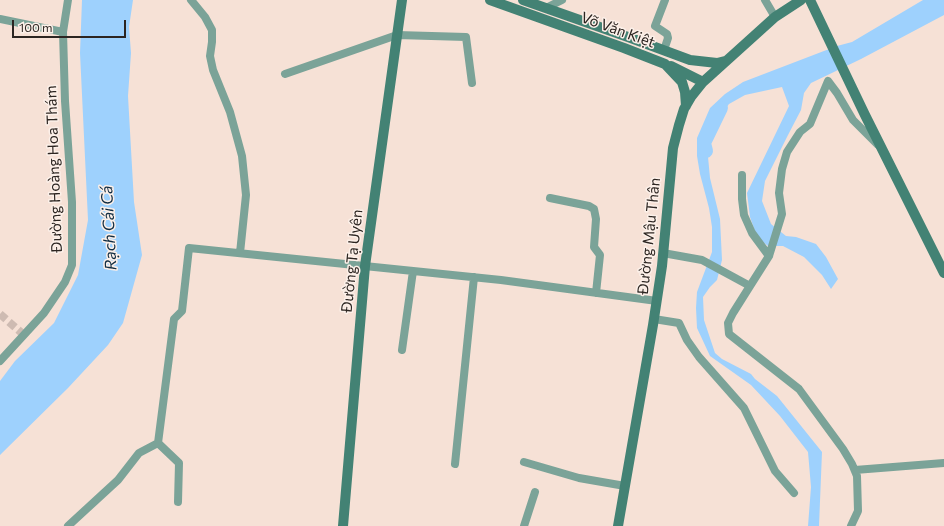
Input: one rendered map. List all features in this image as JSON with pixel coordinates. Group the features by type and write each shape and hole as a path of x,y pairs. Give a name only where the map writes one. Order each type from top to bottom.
{"main road":[{"name":"Đường Tạ Uyên","path":"343,526 365,266 402,0"},
{"name":"Võ Văn Kiệt","path":"490,0 665,64 682,82 685,92 686,107"},
{"name":"Võ Văn Kiệt","path":"523,0 693,61 717,63 727,60"},
{"name":"Đường Mậu Thân","path":"618,526 657,301 673,148 679,125 691,97 703,82 775,17 801,0"},
{"path":"810,0 865,115 944,273"},
{"path":"667,52 665,64 679,69 703,82"},
{"path":"693,61 703,82"}],"street":[{"name":"Đường Hoàng Hoa Thám","path":"0,361 44,313 65,282 72,265 72,202 64,101 63,32 68,0"},
{"path":"191,0 205,17 212,30 210,56 213,70 230,112 242,156 246,195 240,253"},
{"path":"540,5 562,0"},
{"path":"665,0 655,26 667,34 667,52"},
{"path":"765,0 775,17"},
{"path":"0,19 63,32"},
{"path":"285,74 396,35 466,37 472,83"},
{"path":"851,526 858,511 857,476 843,449 799,388 729,334 728,323 769,256 782,214 779,193 782,170 787,152 800,132 810,124 828,81 853,120 882,147"},
{"path":"742,175 744,215 752,233 769,256"},
{"path":"550,198 589,206 594,209 596,219 594,248 600,255 596,293"},
{"path":"158,443 174,319 182,310 189,248 474,277 657,301"},
{"path":"663,254 702,260 750,286"},
{"path":"402,350 413,271"},
{"path":"454,464 474,277"},
{"path":"654,319 679,323 687,340 699,356 744,408 775,471 794,493"},
{"path":"158,443 179,463 178,502"},
{"path":"68,526 118,480 139,454 158,443"},
{"path":"524,462 579,478 625,486"},
{"path":"855,470 944,463"},
{"path":"524,526 534,492"}],"water":[{"name":"Rạch Cái Cá","path":"82,0 133,0 129,27 131,53 128,96 134,202 142,255 123,323 108,345 68,388 0,455 0,381 15,361 54,323 78,275 88,220 80,53"},
{"path":"923,0 944,0 944,15 861,59 811,83 804,93 801,110 765,181 762,201 771,224 786,236 796,237 816,244 826,257 838,279 831,289 822,275 804,257 783,246 768,246 757,237 750,217 747,193 789,106 782,87 745,95 729,104 709,130 707,146 710,178 720,219 722,260 717,280 703,297 704,320 715,353 722,359 751,374 755,379 777,396 822,452 819,526 808,526 811,487 808,452 780,416 751,385 710,356 697,328 697,292 712,252 712,227 709,208 700,174 697,156 697,138 710,108 725,94 743,82 837,46 852,42"}],"waterway":[{"path":"706,151 704,143 721,108"}],"tunnel":[{"path":"0,314 24,335"}]}
